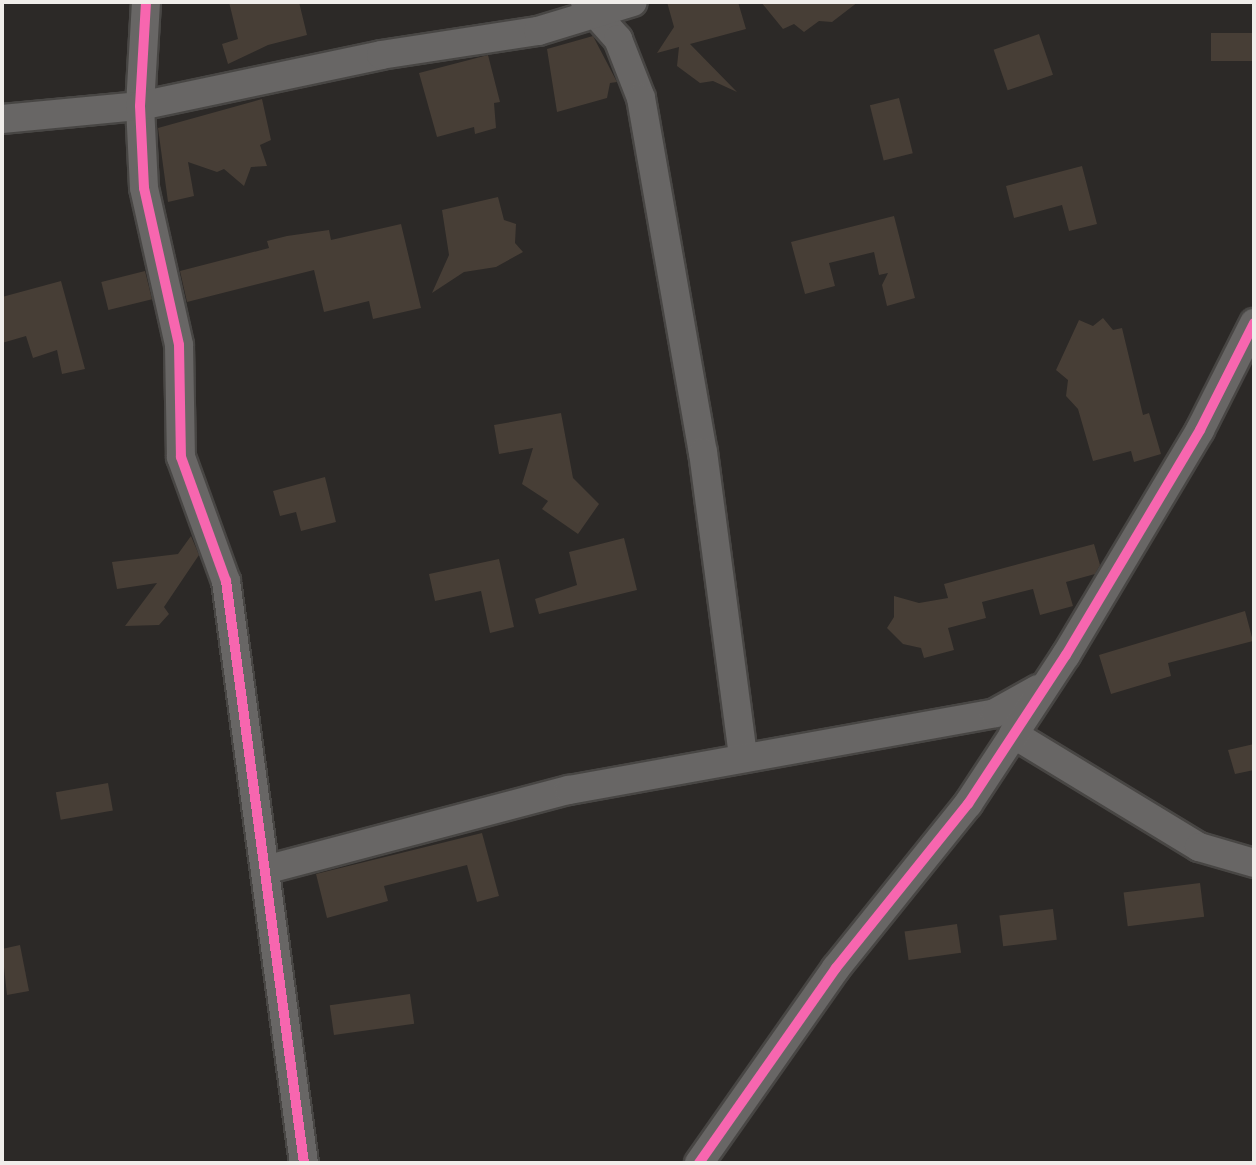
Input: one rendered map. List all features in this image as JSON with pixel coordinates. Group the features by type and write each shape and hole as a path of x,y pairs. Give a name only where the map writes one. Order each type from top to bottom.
{"street":[{"path":"146,2 140,106 144,188 178,345 181,457 226,581 269,869 304,1163"},
{"path":"2,143 14,119 140,106 381,55 538,31 592,7 633,2"},
{"path":"592,7 618,39 641,98 703,452 743,755"},
{"path":"699,1163 836,968 968,804 1200,430 1254,323"},
{"path":"269,869 569,790 743,755 995,713 1044,685"},
{"path":"1013,734 1199,847 1254,863"}],"building":[{"path":"229,2 299,2 307,35 268,45 228,64 222,44 238,39"},
{"path":"667,2 738,2 746,29 690,44 737,92 713,81 700,83 677,66 679,47 657,53 674,27"},
{"path":"761,2 858,2 832,22 819,21 804,32 794,24 783,29"},
{"path":"1211,33 1254,33 1254,61 1211,61"},
{"path":"1039,34 1053,75 1008,90 994,50"},
{"path":"593,36 617,82 610,83 607,98 557,112 547,49"},
{"path":"488,55 500,102 494,103 496,128 475,134 474,127 437,137 419,73"},
{"path":"899,98 913,153 884,161 870,105"},
{"path":"262,99 271,140 260,145 267,166 251,167 244,186 224,169 217,172 188,162 194,196 168,202 158,128"},
{"path":"1082,166 1097,224 1069,231 1062,205 1014,218 1006,186"},
{"path":"498,197 504,220 516,224 515,243 523,252 496,267 464,272 432,293 449,255 442,210"},
{"path":"894,216 915,298 887,306 882,285 888,273 879,275 874,252 829,263 835,286 805,294 791,242"},
{"path":"401,224 421,308 373,319 369,301 324,312 314,270 187,302 180,271 269,248 267,241 287,236 329,230 331,240"},
{"path":"145,271 152,299 108,310 101,282"},
{"path":"61,281 85,369 62,374 57,350 33,358 26,336 2,343 2,297"},
{"path":"1103,318 1113,330 1122,328 1143,415 1149,413 1161,454 1134,462 1131,451 1093,461 1078,409 1066,396 1068,380 1056,370 1079,320 1093,326"},
{"path":"561,413 573,478 599,504 578,534 542,509 548,501 522,484 533,448 499,454 494,425"},
{"path":"325,477 336,522 301,531 296,512 280,516 273,491"},
{"path":"191,536 199,555 164,607 169,614 159,625 125,626 157,583 117,589 112,562 178,554"},
{"path":"624,538 637,590 539,614 535,599 577,585 569,552"},
{"path":"1094,544 1100,565 1095,574 1066,582 1073,606 1040,615 1033,589 982,602 986,618 948,628 954,650 924,658 921,648 903,644 887,628 894,617 894,596 919,603 948,598 944,584"},
{"path":"499,559 514,627 490,633 481,591 435,601 429,574"},
{"path":"1245,611 1253,641 1168,663 1171,676 1111,694 1099,655"},
{"path":"1254,744 1254,770 1235,774 1228,750"},
{"path":"108,783 113,811 61,820 56,792"},
{"path":"482,833 499,896 477,902 467,865 384,886 388,901 327,918 316,874"},
{"path":"1200,883 1204,917 1128,926 1124,892"},
{"path":"1053,909 1057,940 1003,946 999,916"},
{"path":"957,924 961,953 909,960 905,931"},
{"path":"20,945 29,991 7,995 2,949"},
{"path":"410,994 414,1024 334,1035 330,1005"}],"cycle path":[{"path":"146,2 140,106 144,188 179,345 181,457 226,581 304,1163"},
{"path":"699,1163 836,968 968,804 1066,655 1200,430 1254,323"}]}
